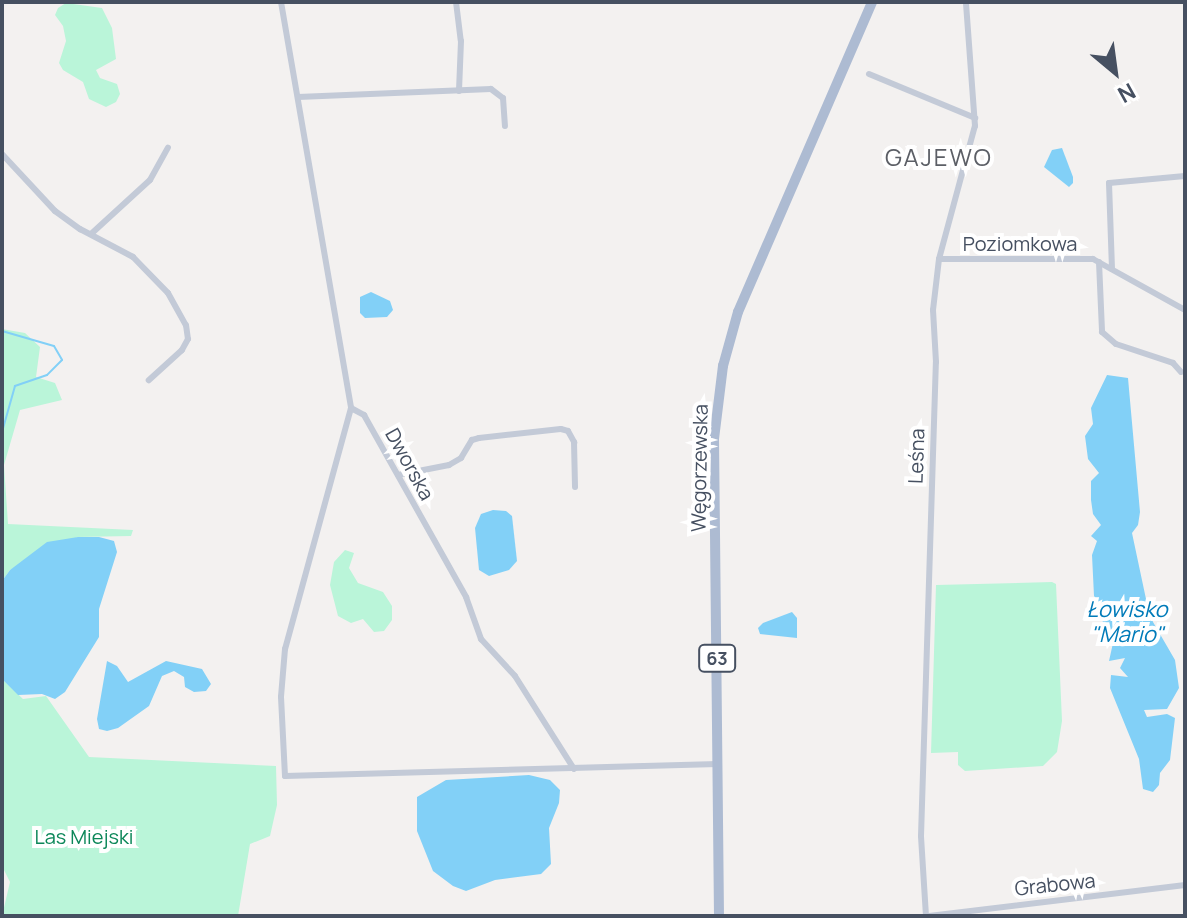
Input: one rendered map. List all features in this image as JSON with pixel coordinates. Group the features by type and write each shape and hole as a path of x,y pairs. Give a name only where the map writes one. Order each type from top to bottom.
{"main road":[{"name":"Węgorzewska","path":"719,916 714,439 723,366 738,312 872,2"}],"street":[{"path":"281,2 351,408 285,649 281,697 285,776 718,764"},
{"path":"456,2 461,41 459,91"},
{"name":"Leśna","path":"928,916 921,836 936,362 933,310 939,259 970,152 975,118 966,2"},
{"path":"869,74 975,118"},
{"path":"298,97 491,89 500,94 505,126"},
{"path":"91,234 150,180 168,148"},
{"path":"2,155 55,211 133,257 151,273 186,325 186,344 149,380"},
{"path":"1112,269 1109,183 1185,176"},
{"name":"Poziomkowa","path":"939,259 1083,258 1099,262 1185,310"},
{"path":"1099,262 1102,332 1116,344 1173,363 1181,372"},
{"name":"Dworska","path":"351,408 363,413 466,597 477,631 515,676 574,769"},
{"path":"398,475 449,465 461,458 472,440 479,438 561,429 568,431 574,442 575,487"},
{"name":"Grabowa","path":"928,916 1185,885"}],"green space":[{"path":"66,3 102,8 112,28 116,59 96,70 100,78 117,84 120,94 116,102 106,107 89,99 83,82 63,70 59,63 66,41 63,26 55,15 58,8"},
{"path":"2,329 25,333 40,347 36,377 55,383 62,400 20,410 4,465 8,524 133,530 131,536 78,537 22,563 10,570 2,581"},
{"path":"345,550 354,553 349,568 358,583 383,592 392,606 392,620 384,631 374,632 363,619 351,623 338,616 330,585 334,562"},
{"path":"1056,584 1062,721 1057,752 1043,766 965,771 958,765 958,752 931,753 936,585"},
{"name":"Las Miejski","path":"2,679 23,699 46,696 89,757 276,766 277,805 270,836 250,844 238,916 2,916 10,882 2,866"}],"water":[{"path":"1062,148 1073,177 1069,187 1044,167 1052,150"},
{"path":"371,292 390,301 393,310 387,317 365,318 360,313 360,297"},
{"name":"Łowisko \"Mario\"","path":"1107,375 1128,378 1140,512 1138,525 1132,533 1146,599 1153,622 1175,660 1179,688 1167,709 1144,710 1147,717 1167,714 1175,718 1170,760 1160,773 1159,785 1153,792 1143,789 1139,759 1110,688 1111,675 1128,677 1120,668 1125,658 1109,661 1113,643 1103,628 1102,606 1094,596 1092,555 1097,541 1091,536 1101,525 1093,514 1091,481 1099,473 1088,459 1085,436 1093,424 1091,408"},
{"path":"493,510 506,511 512,516 517,561 509,570 489,576 479,570 475,528 481,514"},
{"path":"78,537 114,541 117,552 99,609 99,637 65,692 55,699 42,694 18,695 2,679 2,581 10,570 47,542"},
{"path":"792,612 797,618 797,638 760,634 758,628 763,623"},
{"path":"107,661 117,666 128,682 166,661 202,669 211,684 206,691 194,692 185,687 184,677 174,671 162,676 149,706 118,728 107,731 99,729 97,719"},
{"path":"529,775 550,780 560,790 559,803 549,828 551,864 541,874 495,880 466,891 453,886 433,871 417,831 417,797 446,780"}],"waterway":[{"path":"2,331 54,346 62,360 47,375 15,386 2,432"}],"district":[{"name":"GAJEWO","path":"939,157"}]}
